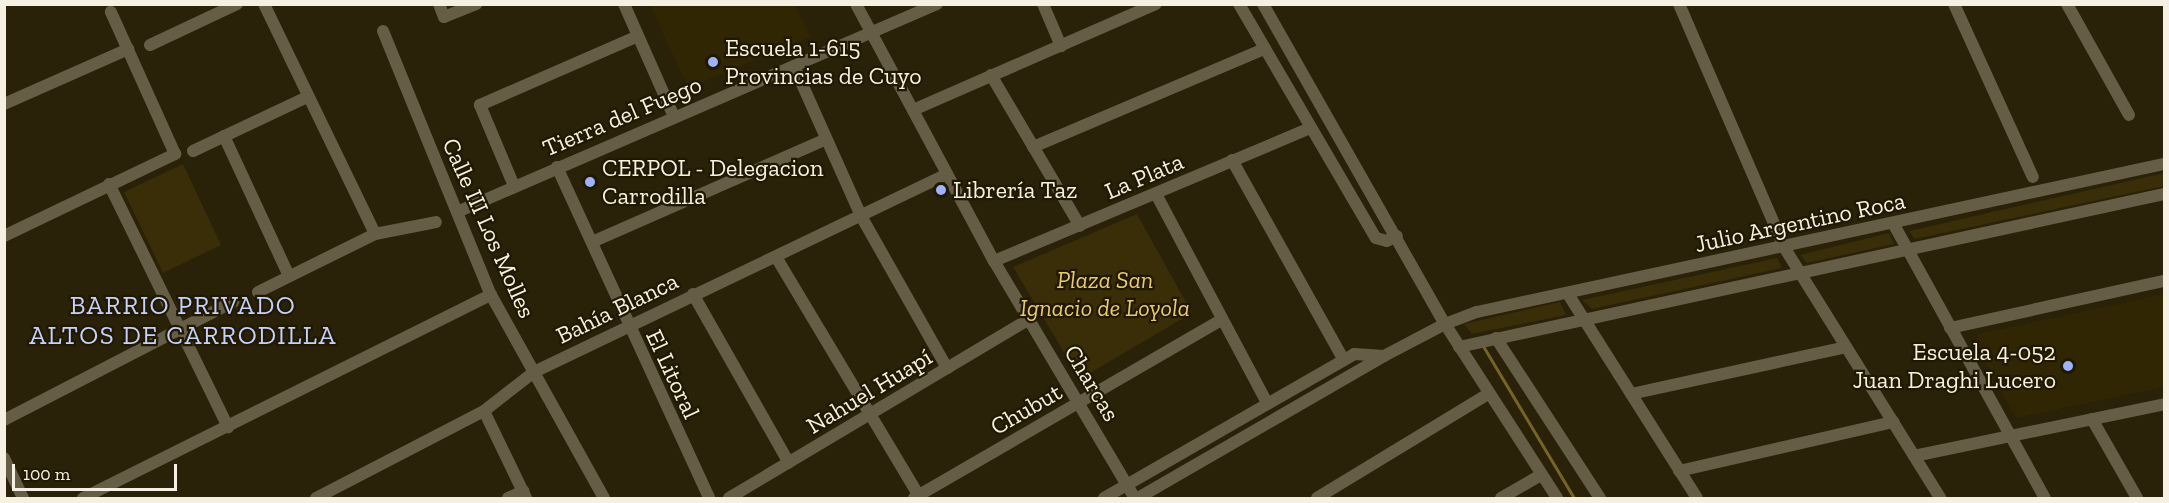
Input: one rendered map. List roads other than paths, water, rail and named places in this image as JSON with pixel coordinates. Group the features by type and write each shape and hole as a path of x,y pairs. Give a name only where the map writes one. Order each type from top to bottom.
{"street":[{"path":"150,45 237,4"},
{"path":"264,4 375,234"},
{"path":"439,4 444,17 476,4"},
{"path":"624,4 674,117"},
{"name":"Charcas","path":"856,4 994,261 1137,498"},
{"name":"Tierra del Fuego","path":"457,212 937,4"},
{"path":"1043,4 1061,46"},
{"path":"913,110 1156,4"},
{"path":"1239,4 1376,238 1387,241 1397,236"},
{"path":"1263,4 1445,324 1557,498"},
{"path":"1679,4 1784,248 1914,456 1937,498"},
{"path":"1954,4 2033,177"},
{"path":"2067,4 2129,115"},
{"path":"4,236 110,183 175,154 111,12"},
{"name":"Calle III Los Molles","path":"383,31 491,295 604,498"},
{"path":"514,186 480,105 638,36"},
{"path":"4,104 128,49"},
{"path":"1033,147 1264,49"},
{"path":"794,66 824,140 861,216 947,368"},
{"path":"991,75 1080,226"},
{"path":"193,151 307,97"},
{"name":"La Plata","path":"994,261 1310,128"},
{"path":"224,136 289,276"},
{"path":"592,242 824,140"},
{"path":"1232,160 1344,360"},
{"name":"Julio Argentino Roca","path":"1137,498 1384,356 1445,324 1478,312 1784,248 2164,164"},
{"name":"El Litoral","path":"557,167 627,325 709,498"},
{"name":"Bahía Blanca","path":"316,498 484,411 534,372 627,325 776,257 947,174"},
{"path":"110,183 228,427"},
{"path":"1156,194 1267,403"},
{"name":"Julio Argentino Roca","path":"1459,347 2164,194"},
{"path":"258,292 375,234 436,222"},
{"path":"1893,223 2045,498"},
{"path":"776,257 872,414 918,498"},
{"path":"1950,328 2164,281"},
{"path":"693,294 789,463"},
{"path":"1568,294 1697,498"},
{"path":"83,498 491,295"},
{"path":"4,420 181,331 233,302"},
{"name":"Nahuel Huapí","path":"729,498 1029,319"},
{"name":"Chubut","path":"918,498 1221,320"},
{"path":"1496,338 1599,498"},
{"path":"1631,394 1846,347"},
{"path":"1104,498 1344,360 1358,353 1384,356"},
{"path":"1317,498 1488,394"},
{"path":"1914,456 2164,404"},
{"path":"484,411 524,495 508,498"},
{"path":"2092,419 2138,498"},
{"path":"1679,471 1893,422"},
{"path":"4,458 23,498"},
{"path":"1501,498 1541,475"}],"waterway":[{"path":"1483,346 1574,498"}],"place":[{"name":"Escuela 1-615 Provincias de Cuyo","path":"713,62"},
{"name":"CERPOL - Delegacion Carrodilla","path":"590,182"},
{"name":"Librería Taz","path":"941,190"},
{"name":"Escuela 4-052 Juan Draghi Lucero","path":"2068,366"}],"district":[{"name":"BARRIO PRIVADO ALTOS DE CARRODILLA","path":"183,321"}],"park label":[{"name":"Plaza San Ignacio de Loyola","path":"1105,294"}]}
